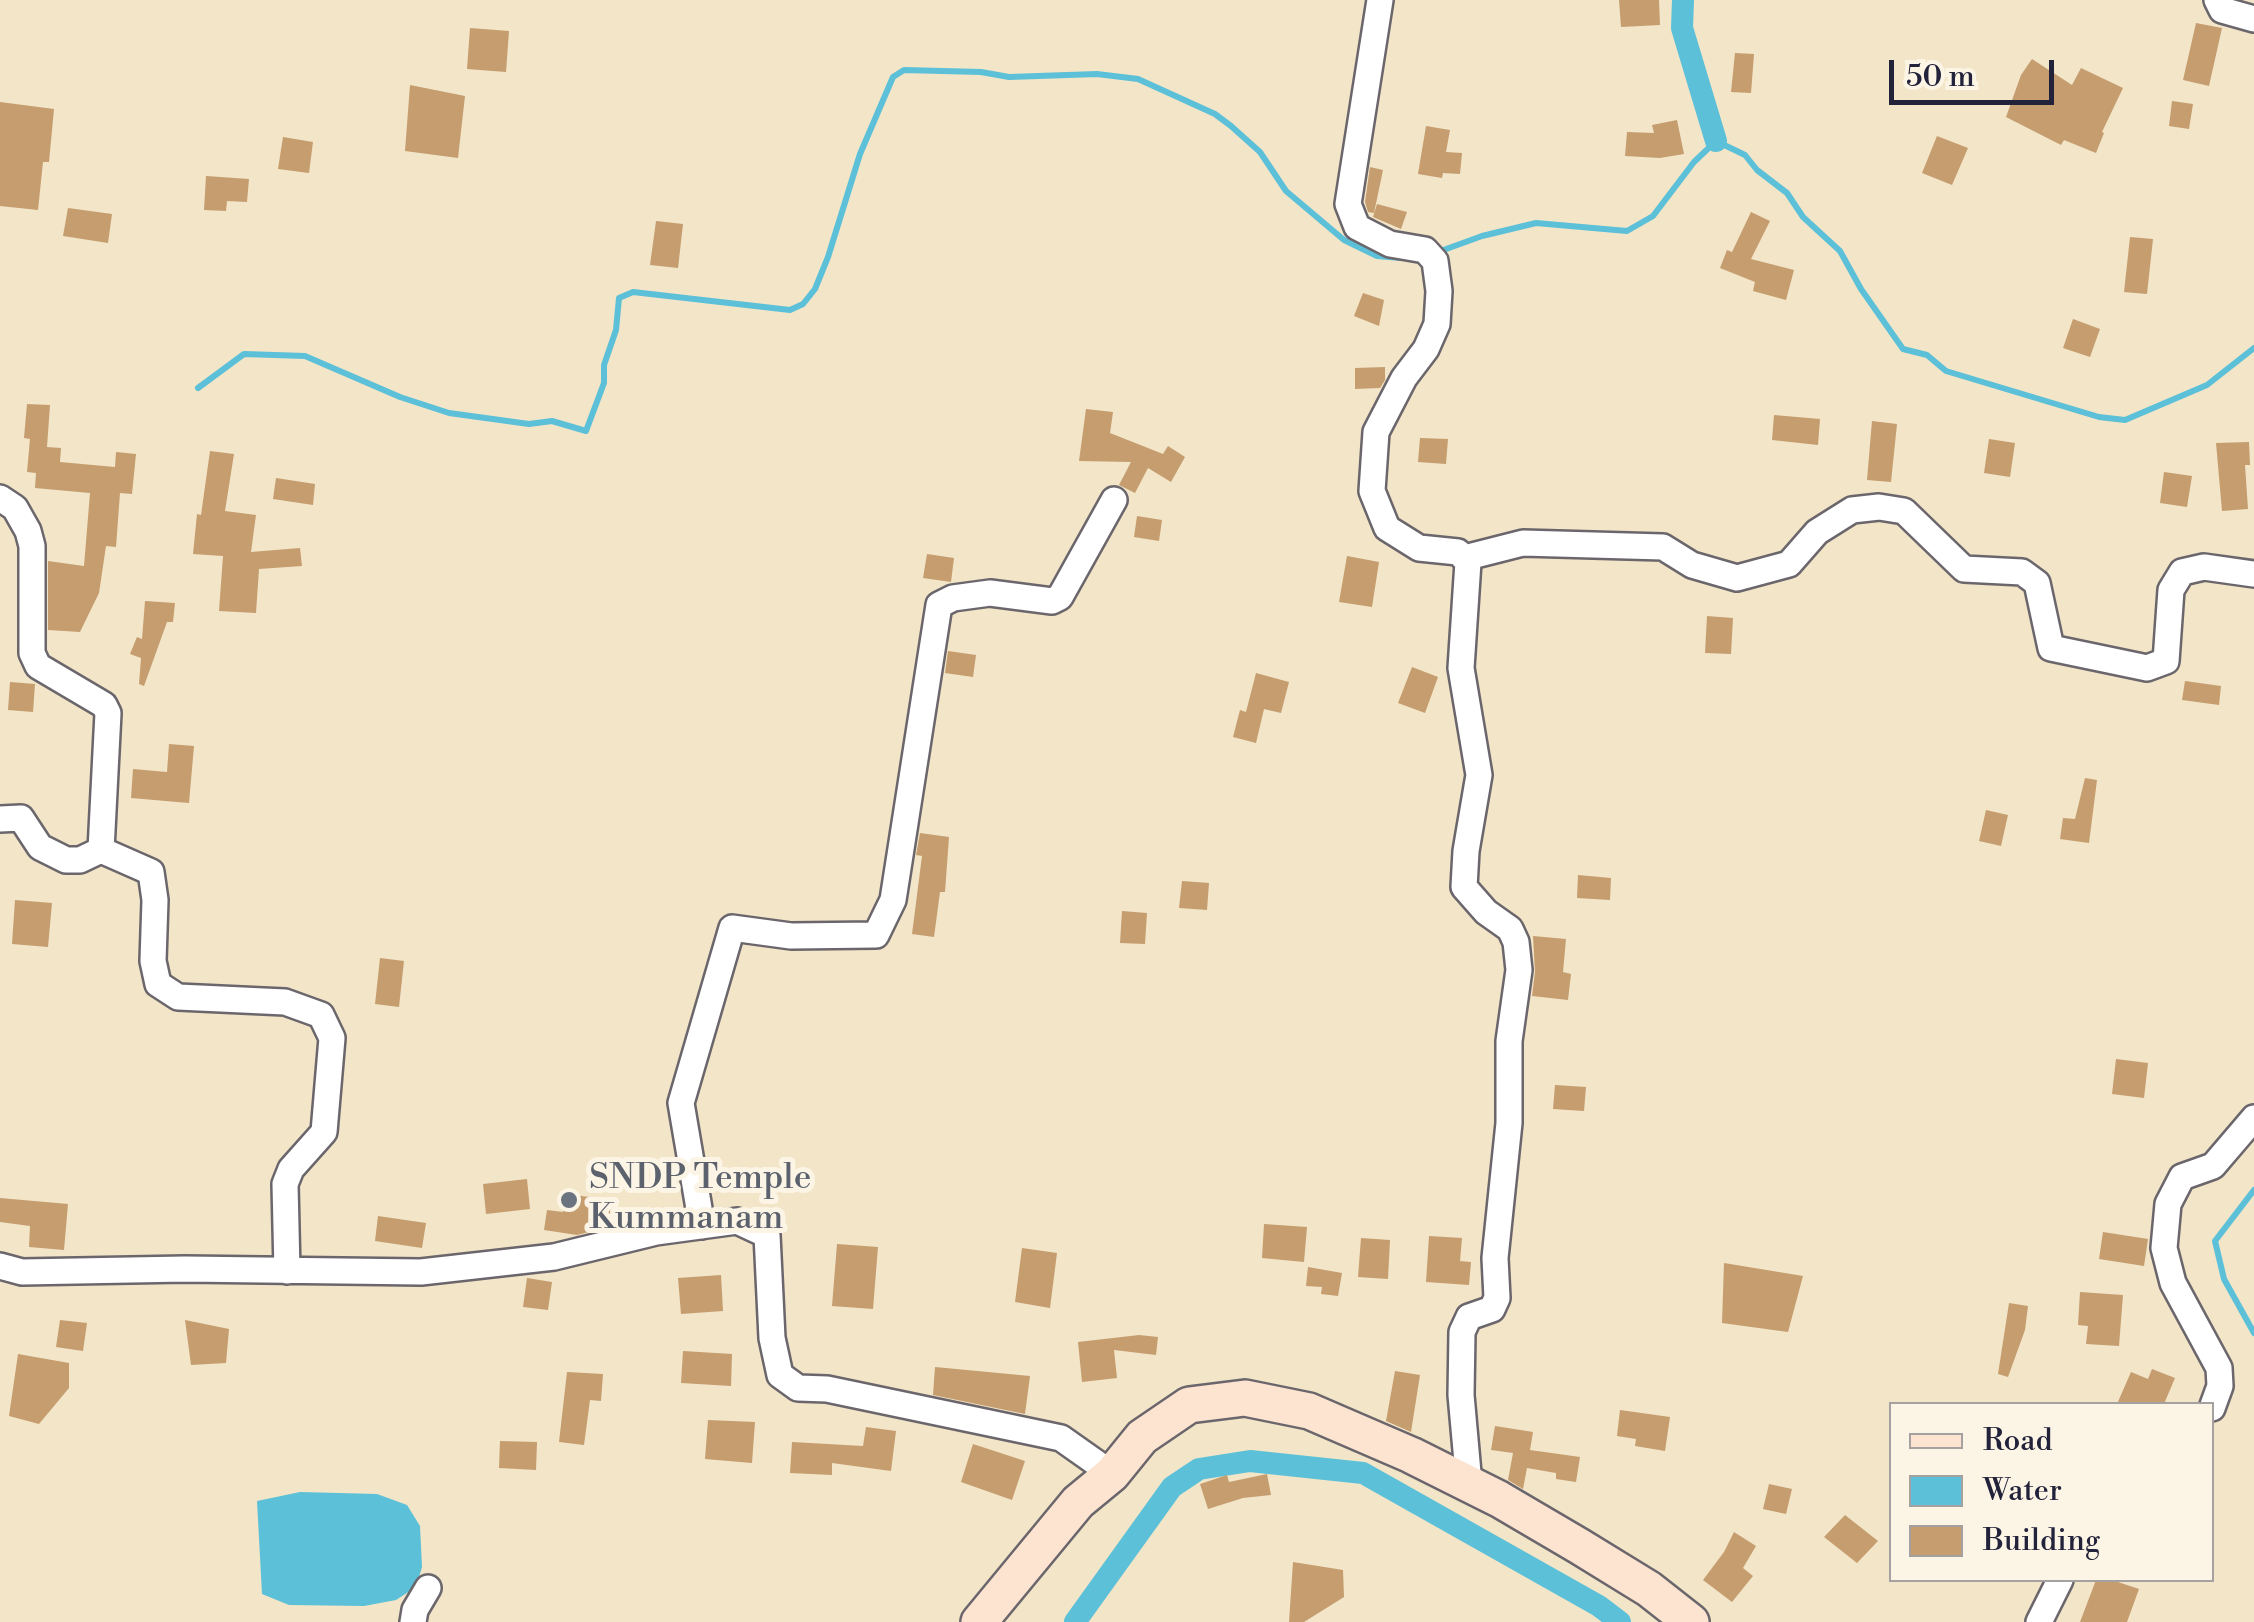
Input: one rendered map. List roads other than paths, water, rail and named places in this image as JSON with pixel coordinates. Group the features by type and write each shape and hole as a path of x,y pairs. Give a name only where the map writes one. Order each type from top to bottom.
{"main road":[{"path":"979,1622 1078,1502 1112,1474 1142,1437 1189,1405 1246,1398 1310,1412 1411,1455 1650,1589 1691,1622"}],"street":[{"path":"1380,0 1348,204 1357,227 1390,244 1430,256 1439,291 1438,324 1376,432 1372,491 1387,528 1419,548 1458,552 1468,562 1460,668 1479,774 1464,887 1486,912 1510,929 1516,942 1518,970 1509,1041 1510,1123 1494,1258 1497,1298 1492,1309 1470,1316 1462,1332 1461,1395 1468,1484"},
{"path":"2217,0 2222,10 2254,19"},
{"path":"0,498 15,508 32,546 32,653 38,666 104,706 108,713 101,850"},
{"path":"702,1226 681,1102 732,928 792,936 876,935 893,900 939,605 953,598 990,593 1052,602 1060,597 1114,500"},
{"path":"1464,558 1524,543 1663,548 1692,566 1737,578 1789,564 1817,532 1852,510 1904,510 1964,569 2022,572 2037,583 2052,648 2147,668 2166,661 2170,590 2182,572 2204,567 2254,574"},
{"path":"0,819 20,818 40,847 66,860 80,860 101,850 152,872 153,962 158,984 178,997 285,1002 321,1015 332,1038 324,1132 291,1169 285,1184 287,1271"},
{"path":"2214,1402 2220,1386 2219,1368 2172,1283 2164,1248 2168,1204 2182,1177 2213,1166 2254,1118"},
{"path":"0,1266 22,1272 421,1272 554,1257 656,1232 737,1221 767,1235 772,1338 780,1375 798,1388 841,1392 1061,1438 1112,1474"},
{"path":"2040,1622 2059,1582"},
{"path":"412,1622 428,1588"}],"water":[{"path":"300,1492 377,1494 407,1505 420,1526 422,1567 416,1587 396,1600 364,1606 289,1605 262,1594 257,1501"}],"waterway":[{"path":"1683,0 1682,28 1716,141"},
{"path":"198,388 244,354 305,356 400,397 449,413 529,424 552,421 586,431 604,383 604,365 616,330 619,298 633,292 790,310 803,304 815,289 828,257 860,154 893,77 904,70 981,72 1009,77 1097,74 1138,79 1215,114 1231,126 1260,152 1286,191 1344,240 1377,256 1401,258"},
{"path":"1438,252 1536,223 1627,231 1653,216 1694,162 1716,141 1745,155 1757,170 1787,193 1803,217 1840,251 1903,349 1927,355 1946,371 2099,417 2125,420 2207,385 2254,348"},
{"path":"2254,1190 2215,1241 2224,1279 2254,1333"},
{"path":"1075,1622 1172,1487 1199,1469 1250,1461 1363,1473 1599,1606 1620,1622"}],"place":[{"name":"SNDP Temple Kummanam","path":"569,1200"}]}
